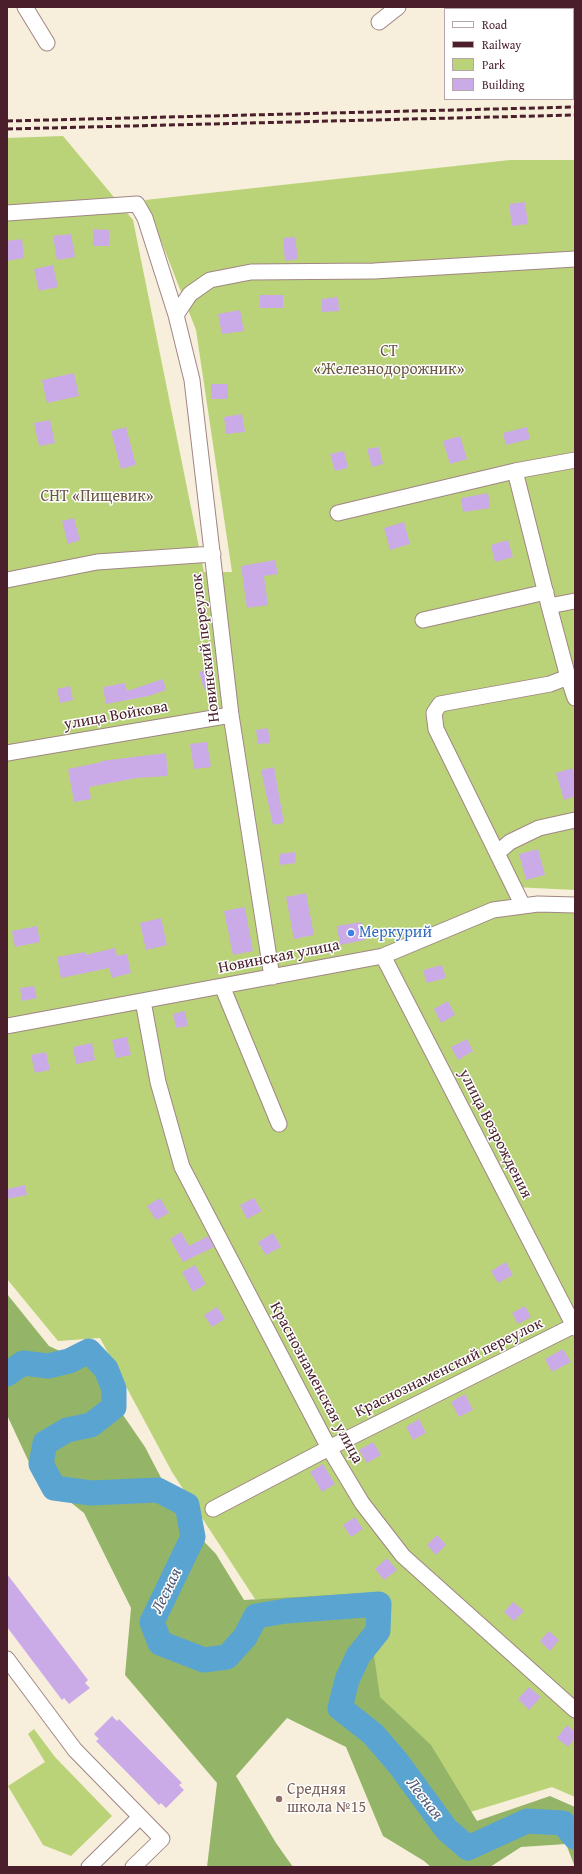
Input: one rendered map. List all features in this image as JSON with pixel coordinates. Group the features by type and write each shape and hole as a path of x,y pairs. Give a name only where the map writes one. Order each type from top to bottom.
{"street":[{"path":"25,7 47,43"},
{"path":"379,22 398,7"},
{"name":"Новинский переулок","path":"7,213 137,204 146,218 176,315 192,380 231,715 272,977"},
{"path":"176,315 190,294 210,280 252,272 374,271 575,259"},
{"path":"338,513 515,471 575,460"},
{"path":"515,471 547,599 575,698"},
{"path":"7,580 96,562 213,554"},
{"path":"423,620 547,599 575,601"},
{"path":"523,906 436,728 434,713 440,704 550,684 568,677"},
{"name":"улица Войкова","path":"7,753 231,715"},
{"path":"497,853 510,842 539,828 575,820"},
{"name":"Новинская улица","path":"7,1026 384,956 493,910 538,904 575,905"},
{"name":"улица Возрождения","path":"384,956 574,1327"},
{"path":"222,986 279,1124"},
{"name":"Краснознаменская улица","path":"143,1001 158,1082 182,1167 329,1448 362,1503 403,1556 575,1710"},
{"name":"Краснознаменский переулок","path":"213,1509 329,1448 574,1327"},
{"path":"9,1666 75,1750 162,1839 134,1867"},
{"path":"88,1867 140,1817"}],"green space":[{"path":"63,136 133,220 204,572 232,572 196,330 145,200 510,160 575,160 575,890 513,887 523,906 575,902 575,1797 552,1787 464,1814 362,1692 379,1604 255,1599 172,1472 100,1338 58,1341 7,1279 7,138"},
{"path":"7,1294 49,1346 88,1364 145,1447 183,1520 216,1554 244,1600 365,1593 380,1697 431,1745 477,1821 550,1796 575,1807 575,1867 566,1844 521,1847 490,1867 431,1867 424,1861 383,1836 346,1747 287,1718 236,1776 276,1843 293,1867 207,1867 217,1783 125,1675 131,1608 84,1513 34,1473 7,1415"},
{"path":"34,1729 55,1757 112,1816 71,1856 43,1845 8,1786 45,1762 28,1734"}],"building":[{"path":"525,202 528,224 512,226 509,204"},
{"path":"93,229 109,230 109,246 93,246"},
{"path":"71,234 75,257 57,260 53,236"},
{"path":"295,237 298,259 285,261 283,238"},
{"path":"22,239 24,258 7,261 7,241"},
{"path":"53,265 58,287 39,291 34,269"},
{"path":"260,295 283,295 283,308 260,308"},
{"path":"338,297 339,311 322,312 321,299"},
{"path":"240,310 244,331 222,334 218,314"},
{"path":"74,373 79,396 47,403 42,380"},
{"path":"211,384 228,384 228,399 211,399"},
{"path":"242,414 245,432 226,434 224,417"},
{"path":"50,420 55,443 39,446 34,423"},
{"path":"126,427 136,465 121,469 111,431"},
{"path":"527,427 530,439 506,445 503,433"},
{"path":"460,436 467,459 450,464 443,441"},
{"path":"379,447 383,464 372,467 367,449"},
{"path":"344,451 348,468 335,471 330,454"},
{"path":"488,493 490,508 463,512 461,498"},
{"path":"74,518 80,540 68,544 62,521"},
{"path":"404,522 410,544 390,550 384,528"},
{"path":"508,540 513,557 495,562 491,545"},
{"path":"275,560 278,574 264,576 268,605 247,608 241,566"},
{"path":"211,668 216,685 204,689 199,672"},
{"path":"163,679 166,690 149,696 106,704 103,687 125,683 127,691"},
{"path":"70,686 73,700 60,703 57,689"},
{"path":"268,728 270,743 258,744 256,730"},
{"path":"207,742 211,767 194,769 190,744"},
{"path":"166,753 168,776 137,778 89,787 91,799 74,802 68,769 102,762 101,761"},
{"path":"274,767 284,823 273,825 261,770"},
{"path":"572,768 575,778 575,796 564,800 556,773"},
{"path":"538,849 545,875 526,880 519,854"},
{"path":"295,852 296,863 280,865 279,854"},
{"path":"306,893 314,935 294,939 286,897"},
{"path":"245,907 253,951 233,955 224,911"},
{"path":"161,918 167,945 146,950 140,923"},
{"name":"Меркурий","path":"362,922 365,940 340,945 337,926"},
{"path":"37,926 40,942 15,947 12,931"},
{"path":"115,948 117,956 127,954 131,973 112,978 109,968 61,978 57,957 85,952 85,955"},
{"path":"442,965 446,978 427,983 423,970"},
{"path":"34,986 37,998 22,1001 20,988"},
{"path":"448,1001 455,1015 441,1023 434,1009"},
{"path":"185,1011 188,1026 176,1028 173,1014"},
{"path":"127,1037 131,1055 116,1058 112,1040"},
{"path":"467,1039 473,1051 458,1060 451,1047"},
{"path":"92,1043 95,1060 76,1064 73,1047"},
{"path":"46,1052 50,1070 35,1073 31,1055"},
{"path":"25,1185 27,1195 7,1199 7,1189"},
{"path":"160,1198 169,1213 156,1220 147,1206"},
{"path":"254,1198 262,1211 247,1219 240,1205"},
{"path":"181,1232 189,1246 208,1236 214,1247 183,1262 170,1239"},
{"path":"273,1233 281,1247 266,1255 258,1242"},
{"path":"506,1262 513,1275 498,1283 491,1271"},
{"path":"195,1265 206,1284 193,1292 182,1272"},
{"path":"525,1306 531,1317 518,1324 512,1313"},
{"path":"217,1307 225,1319 212,1327 204,1315"},
{"path":"563,1349 571,1362 552,1372 545,1359"},
{"path":"465,1394 473,1410 459,1417 451,1402"},
{"path":"419,1419 426,1433 413,1440 406,1427"},
{"path":"373,1442 381,1455 367,1463 359,1450"},
{"path":"323,1464 335,1484 322,1492 310,1472"},
{"path":"355,1517 363,1529 351,1537 343,1525"},
{"path":"437,1535 446,1545 436,1555 427,1545"},
{"path":"387,1558 397,1570 384,1580 375,1569"},
{"path":"7,1574 88,1680 85,1683 90,1688 69,1704 64,1698 62,1700 7,1627"},
{"path":"513,1602 524,1611 514,1621 504,1612"},
{"path":"549,1631 559,1640 550,1651 540,1641"},
{"path":"529,1687 541,1697 529,1710 518,1699"},
{"path":"112,1716 117,1721 119,1719 182,1783 179,1785 184,1790 166,1808 161,1803 159,1805 96,1741 99,1739 94,1734"},
{"path":"567,1725 575,1732 575,1738 568,1747 557,1738"}],"waterway":[{"name":"Лесная","path":"7,1374 23,1363 48,1366 69,1361 89,1351 106,1369 114,1389 114,1407 91,1425 67,1430 45,1443 41,1464 54,1488 91,1493 158,1490 187,1505 193,1537 152,1622 160,1643 204,1660 227,1657 245,1637 256,1616 286,1611 379,1604 378,1631 358,1656 347,1680 340,1708 373,1734 398,1763 446,1829 468,1848 527,1821 563,1823 575,1837"}],"railway":[{"path":"7,121 575,107"},
{"path":"7,129 575,115"}],"place":[{"name":"Меркурий","path":"351,933"},
{"name":"Средняя школа №15","path":"279,1799"}],"park label":[{"name":"СТ «Железнодорожник»","path":"389,361"},
{"name":"СНТ «Пищевик»","path":"97,497"}]}
